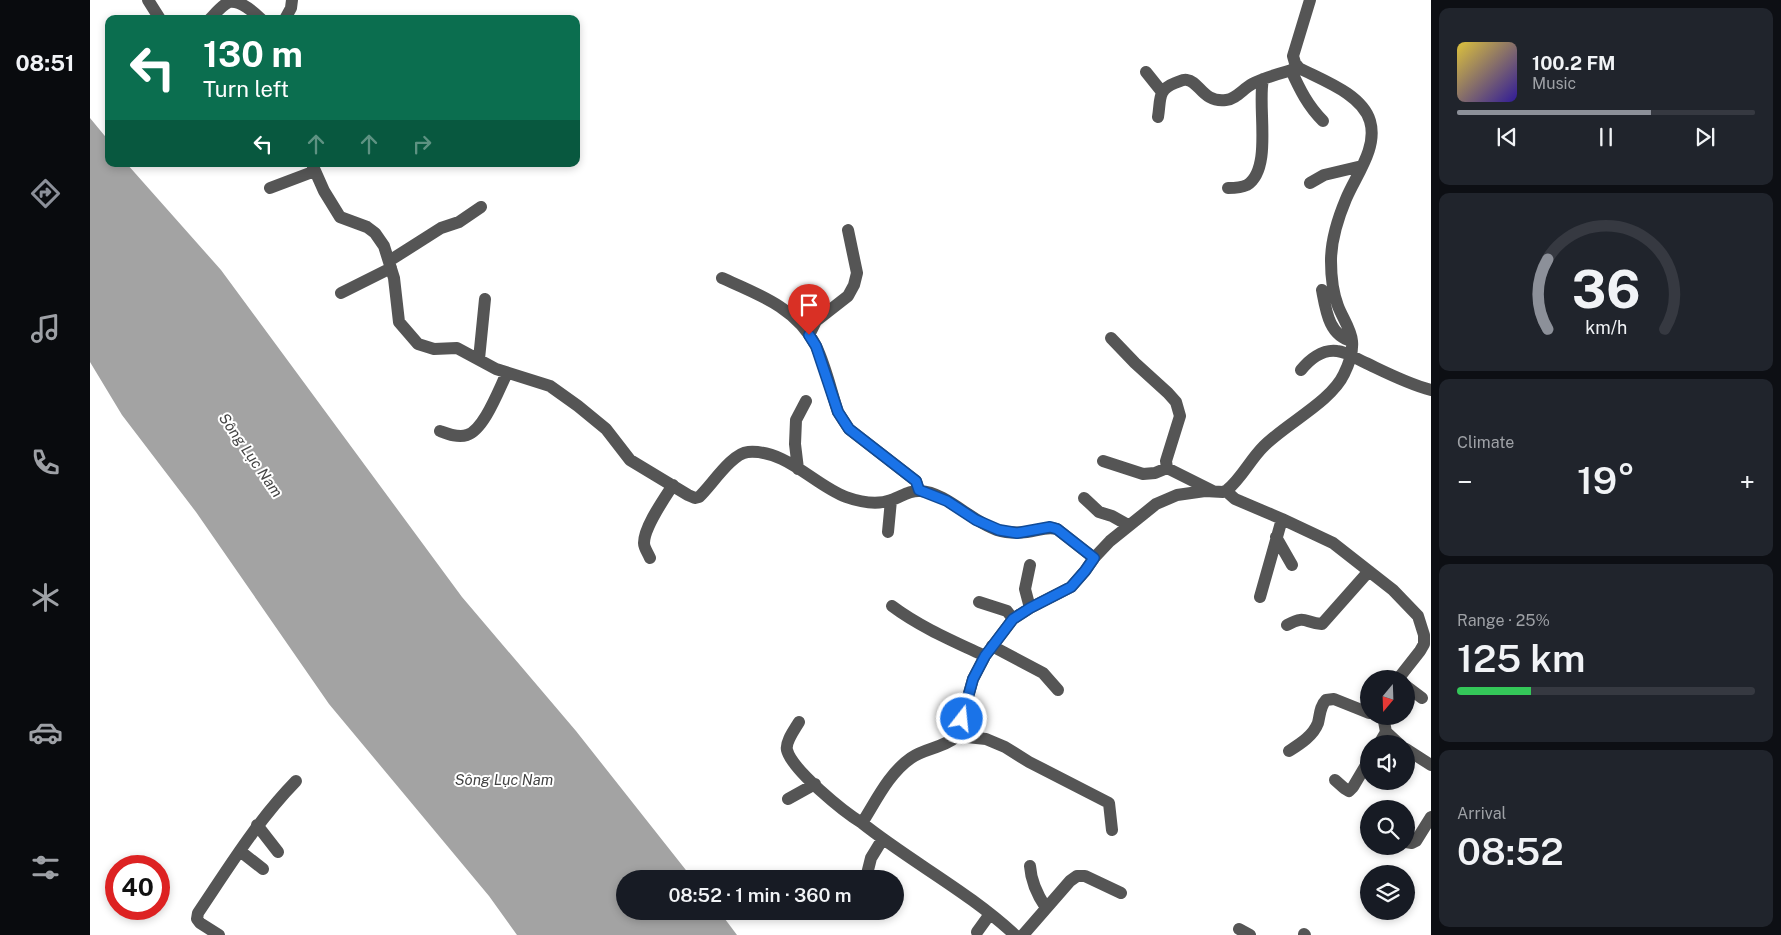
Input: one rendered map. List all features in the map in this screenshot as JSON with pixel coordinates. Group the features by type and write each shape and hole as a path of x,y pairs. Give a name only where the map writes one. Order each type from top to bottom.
{"street":[{"path":"148,0 157,15"},
{"path":"287,15 292,0"},
{"path":"1310,0 1294,56 1295,69 1301,92 1313,110 1324,121"},
{"path":"214,15 229,2 235,2 246,6 256,15"},
{"path":"862,824 893,774 920,753 939,747 957,736 973,679 988,651 1013,619 1071,587 1094,558 1128,525 1156,504 1177,495 1226,491 1263,447 1308,412 1332,389 1344,374 1350,356 1352,341 1337,303 1331,256 1332,240 1343,207 1370,144 1371,124 1363,107 1344,91 1295,69 1273,74 1224,100 1207,97 1191,81 1186,80 1168,86 1162,92 1158,117"},
{"path":"1146,72 1162,92"},
{"path":"1228,188 1239,188 1247,184 1256,175 1260,165 1261,90 1263,79"},
{"path":"1310,183 1324,175 1362,166"},
{"path":"270,188 314,167 324,191 340,217 367,227 384,246 398,297 399,322 418,344 434,350 457,348 507,373 550,386 606,429 630,460 688,495 695,498 699,497 737,456 746,452 759,452 773,456 798,469 822,486 848,498 869,502 891,500 919,490 947,501 982,524 999,530 1017,533 1050,527 1057,529 1094,558"},
{"path":"341,293 390,264 441,228 459,222 481,207"},
{"path":"809,335 816,321 848,296 854,285 857,273 848,230"},
{"path":"722,278 769,298 790,312 802,325 816,346 838,412 849,429 916,481 919,490"},
{"path":"1322,290 1326,312 1334,330 1343,339 1352,341"},
{"path":"479,359 485,299"},
{"path":"1111,338 1168,393 1179,409 1180,416 1166,461 1167,468"},
{"path":"1301,370 1308,361 1326,351 1338,351 1397,378 1431,390"},
{"path":"440,431 456,436 465,436 472,433 488,411 507,373"},
{"path":"798,469 795,433 796,420 806,400"},
{"path":"1103,461 1143,474 1155,473 1167,468 1213,491"},
{"path":"650,558 644,542 649,526 673,485"},
{"path":"1226,491 1235,499 1333,543 1393,590 1418,616 1427,639 1405,670"},
{"path":"1084,498 1099,512 1112,516 1128,525"},
{"path":"888,532 891,500"},
{"path":"1260,598 1282,519"},
{"path":"1276,537 1292,565"},
{"path":"1030,565 1025,588 1030,608"},
{"path":"1287,625 1298,619 1322,624 1369,571"},
{"path":"979,602 1007,611 1013,619"},
{"path":"892,606 932,631 1043,673 1058,690"},
{"path":"1418,616 1427,618 1431,615"},
{"path":"1415,693 1422,698"},
{"path":"1289,752 1313,731 1317,725 1322,705 1326,700 1334,699 1360,709"},
{"path":"799,722 787,744 787,750 794,763 815,784 845,812 882,840 990,914 1015,935"},
{"path":"1383,725 1389,735"},
{"path":"957,736 986,739 1005,747 1067,782 1102,798 1109,803 1112,830"},
{"path":"1415,755 1431,765"},
{"path":"1335,780 1349,791 1360,774"},
{"path":"219,935 200,923 197,919 198,913 257,825 296,781"},
{"path":"788,799 815,784"},
{"path":"1415,842 1431,817"},
{"path":"257,825 278,852"},
{"path":"868,870 871,858 882,840"},
{"path":"240,851 262,869"},
{"path":"1030,866 1030,875 1039,898 1046,908"},
{"path":"1023,935 1070,881 1077,876 1086,876 1121,893"},
{"path":"977,932 990,914"},
{"path":"1239,929 1250,935"}],"water":[{"name":"Sông Lục Nam","path":"90,118 105,136 105,167 130,167 221,270 462,597 576,731 686,870 616,870 616,920 726,920 737,935 517,935 489,896 329,704 196,512 122,415 90,362"}],"route":[{"path":"809,335 816,346 838,412 849,429 916,481 919,490 947,501 988,527 1017,533 1050,527 1057,529 1094,558 1071,587 1013,619 985,656 973,679 962,719"}]}
